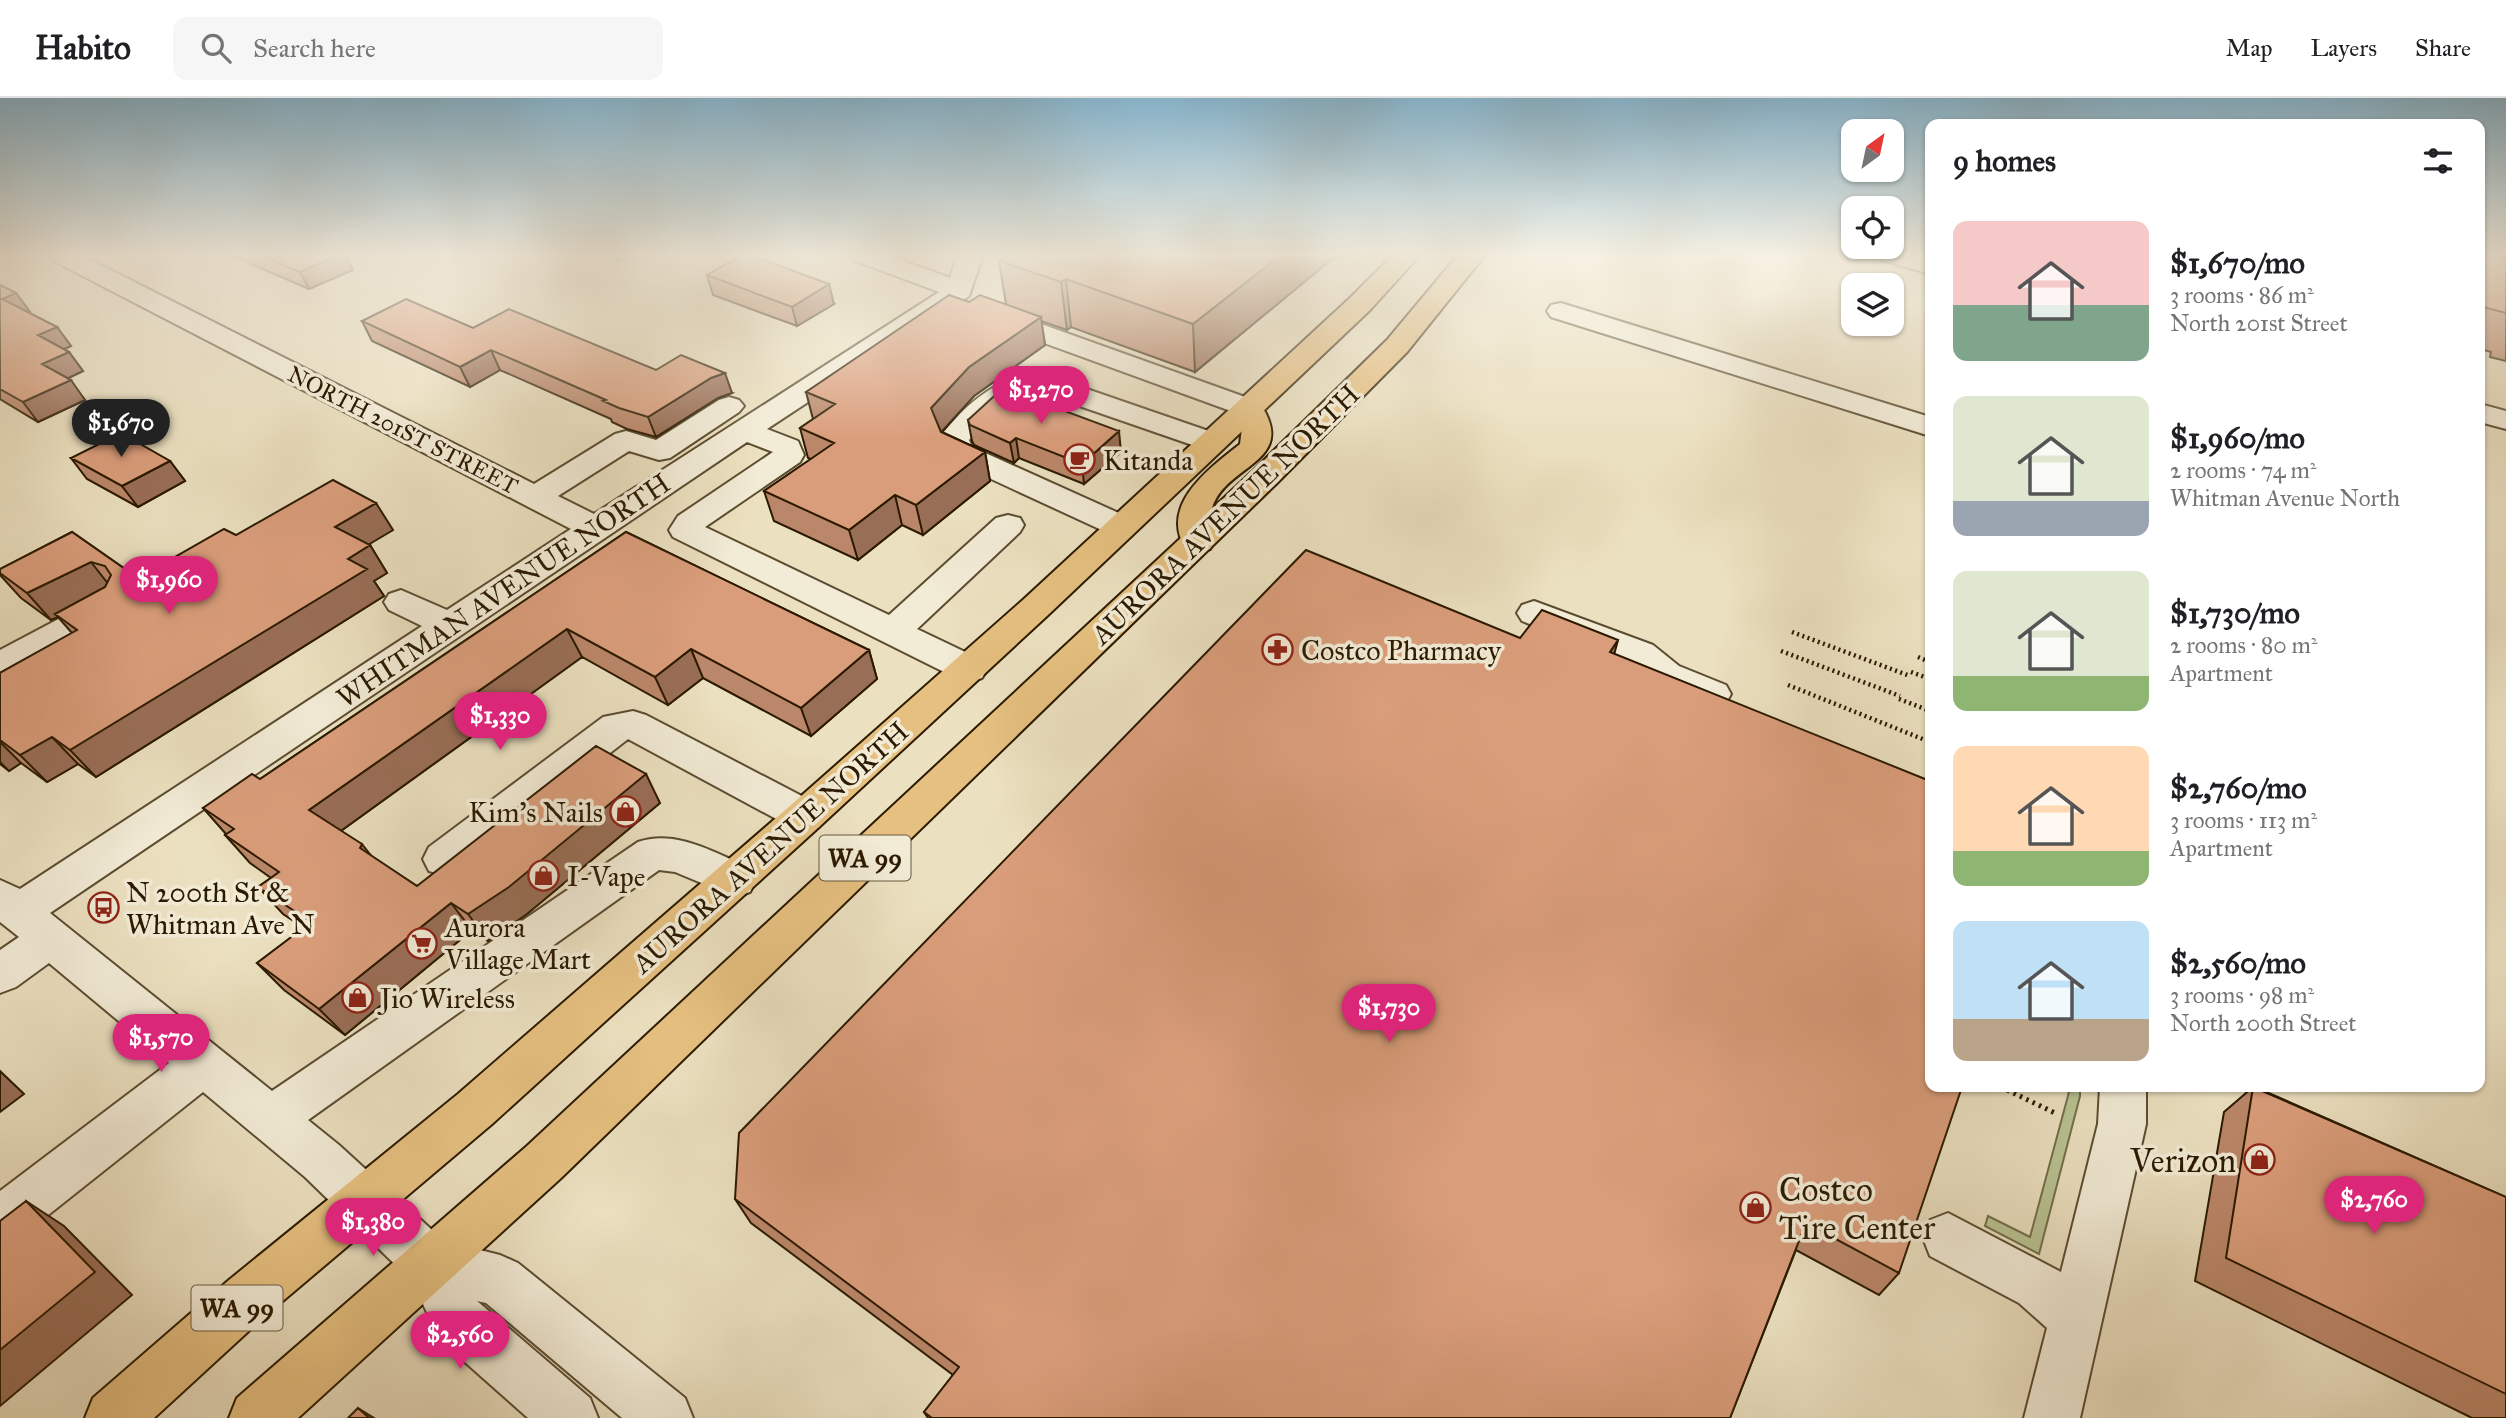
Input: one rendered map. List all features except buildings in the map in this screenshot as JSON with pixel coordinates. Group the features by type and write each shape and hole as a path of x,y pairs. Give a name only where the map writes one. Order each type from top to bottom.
{"main road":[{"name":"AURORA AVENUE NORTH","path":"113,1418 247,1298 475,1109 734,880 968,669 1347,317"},
{"name":"AURORA AVENUE NORTH","path":"257,1418 544,1162 1198,542 1397,346 1421,317"},
{"path":"1198,542 1195,511 1198,502 1257,441 1258,430 1249,408"}],"street":[{"name":"NORTH 201ST STREET","path":"181,317 595,528"},
{"name":"WHITMAN AVENUE NORTH","path":"0,974 23,916 595,528 737,418 942,317"},
{"path":"1013,317 1249,408"},
{"path":"1579,317 1925,425"},
{"path":"1120,526 959,452 954,439 962,428 1012,388 1026,383 1042,383 1212,442"},
{"path":"2485,414 2506,420"},
{"path":"535,498 626,440 659,451 737,418 787,447 789,455 689,523 685,530 968,669"},
{"path":"892,632 1008,525"},
{"path":"401,602 449,625"},
{"path":"0,666 114,604"},
{"path":"1534,613 1640,654 1666,675 1749,709"},
{"path":"444,859 616,727 633,725 805,816"},
{"path":"270,1120 652,853 680,856 734,880"},
{"path":"23,916 322,1161 430,1263 460,1321 570,1418"},
{"path":"0,1222 202,1065"},
{"path":"2052,1418 2122,1124 2123,1092"},
{"path":"1948,1238 2037,1285 2076,1319"},
{"path":"430,1263 500,1281 665,1418"}],"path":[{"path":"1792,632 1925,678"},
{"path":"1781,651 1925,709"},
{"path":"1918,657 1925,660"},
{"path":"1788,685 1925,740"},
{"path":"2011,1092 2057,1114"}],"green space":[{"path":"2069,1092 2080,1092 2039,1254 1985,1226 1988,1216 2030,1237"}],"place":[{"name":"Kitanda","path":"1080,460"},
{"name":"Costco Pharmacy","path":"1278,650"},
{"name":"Kim’s Nails","path":"626,812"},
{"name":"I-Vape","path":"544,876"},
{"name":"N 200th St & Whitman Ave N","path":"103,908"},
{"name":"Aurora Village Mart","path":"422,943"},
{"name":"Jio Wireless","path":"357,998"},
{"name":"Verizon","path":"2259,1160"},
{"name":"Costco Tire Center","path":"1756,1208"}]}
